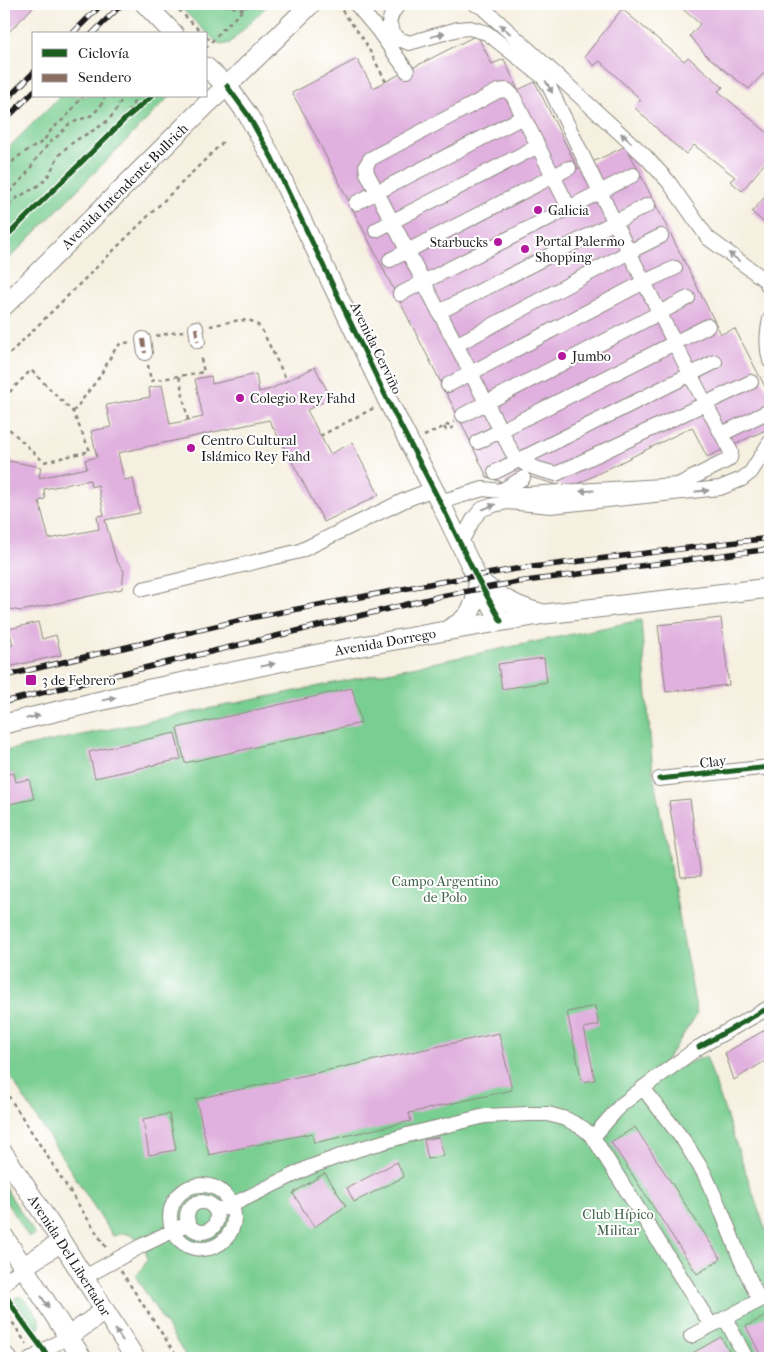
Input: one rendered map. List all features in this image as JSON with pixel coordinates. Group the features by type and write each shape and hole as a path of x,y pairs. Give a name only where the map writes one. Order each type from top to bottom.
{"main road":[{"path":"145,4 172,32"},
{"name":"Avenida Intendente Bullrich","path":"4,306 206,104 311,4"},
{"name":"Avenida Cerviño","path":"208,68 227,86 248,114 272,158 388,401 478,580 501,621"},
{"path":"478,580 505,600 545,614"},
{"path":"445,631 459,624 470,613 478,592 478,580"},
{"name":"Avenida Dorrego","path":"4,724 160,687 323,653 501,621 545,614 770,588"},
{"name":"Avenida Del Libertador","path":"4,1154 135,1358"},
{"path":"4,1237 82,1358"},
{"path":"23,1268 61,1242"},
{"path":"68,1336 104,1311"}],"street":[{"path":"356,4 377,29 407,71"},
{"path":"144,589 300,551 405,500 483,489 528,494 678,485 730,458 731,452 690,374 543,77 487,33 470,28 458,29 409,43 399,39 394,34 389,23 392,13 399,4"},
{"path":"475,4 482,7 644,155 668,182 708,238 765,280 770,289"},
{"path":"377,29 384,33 394,34"},
{"path":"569,208 513,96 507,90 498,91 370,159 366,166 367,174 500,430 518,460 532,468 556,474 751,382"},
{"path":"356,203 523,117"},
{"path":"376,230 538,146"},
{"path":"390,260 570,168"},
{"path":"400,294 569,208 599,190 633,175"},
{"path":"439,312 648,204"},
{"path":"456,345 661,236"},
{"path":"448,385 674,268"},
{"path":"460,418 688,298"},
{"path":"770,319 766,337 770,361"},
{"path":"478,442 708,326"},
{"path":"143,339 146,353"},
{"path":"494,472 716,362"},
{"path":"723,436 764,413"},
{"path":"460,544 474,518 482,509 494,505 508,502 551,506 720,488 742,479 750,472 770,442"},
{"path":"502,490 523,478"},
{"name":"Clay","path":"659,779 770,766"},
{"path":"593,1137 621,1105 643,1088 699,1047 770,1007"},
{"path":"643,1088 684,1141 704,1173 740,1258 765,1298 691,1336"},
{"path":"216,1211 310,1167 359,1149 485,1116 548,1114 566,1119 583,1128 593,1137 711,1325"},
{"path":"199,1185 209,1186 227,1196 232,1205 234,1215 230,1233 215,1246 203,1249 191,1247 181,1240 174,1231 171,1211 174,1202 180,1194 189,1188 199,1185"},
{"path":"189,1188 196,1203"},
{"path":"204,1202 211,1205 216,1211 217,1219 209,1231 201,1232 194,1229 189,1223 187,1216 190,1208 196,1203 204,1202"},
{"path":"83,1278 114,1260 189,1223"},
{"path":"209,1231 215,1246"},
{"path":"4,1284 23,1268"},
{"path":"725,1318 746,1358"},
{"path":"33,1358 68,1336"},
{"path":"4,1352 10,1358"}],"path":[{"path":"173,4 201,32"},
{"path":"216,4 244,9"},
{"path":"208,46 249,4"},
{"path":"337,4 364,40 386,82"},
{"path":"208,39 212,42"},
{"path":"4,176 14,160 44,140 81,98"},
{"path":"4,198 18,184 50,142 68,124 92,115 101,105 104,98"},
{"path":"4,211 12,201 44,180 57,157 66,148 108,121 122,98"},
{"path":"125,119 136,98"},
{"path":"118,125 138,107"},
{"path":"4,359 225,140"},
{"path":"73,412 100,376 120,344 143,339 197,335 243,320 252,321 263,332 287,382"},
{"path":"146,353 151,381 204,372 197,335"},
{"path":"4,398 31,370 73,412 90,451 44,462 4,424"},
{"path":"179,376 188,420"},
{"path":"320,436 388,401"},
{"path":"410,442 446,426 446,430 458,425 460,418"},
{"path":"4,1089 178,1358"},
{"path":"4,1309 33,1358"}],"green space":[{"path":"177,4 269,4 230,43 221,45"},
{"path":"58,98 168,98 4,264 4,152"},
{"name":"Campo Argentino de Polo","path":"641,620 653,774 697,1014 656,1076 706,1056 770,1243 770,1358 187,1358 135,1276 147,1260 146,1252 137,1238 125,1233 113,1236 4,1067 4,751"},
{"path":"4,1186 35,1234 29,1237 4,1199"},
{"path":"19,1296 29,1304 40,1322 39,1328 35,1332 14,1299"}],"building":[{"path":"4,4 36,4 9,32 4,27"},
{"path":"677,4 770,4 770,80 763,74 749,89 728,73 706,55 690,36 700,24"},
{"path":"622,9 684,61 688,57 723,87 718,91 770,135 770,157 742,191 730,181 735,177 694,145 686,154 670,141 634,107 641,100 600,61 594,66 585,56"},
{"name":"Portal Palermo Shopping","path":"477,35 492,64 504,59 518,90 535,82 578,169 626,146 721,334 735,329 770,396 770,428 707,457 692,427 569,488 523,475 508,484 487,477 460,420 292,93 357,59 373,88"},
{"path":"770,191 770,224 768,226 752,212"},
{"path":"315,367 331,398 307,410 330,454 352,443 379,495 324,522 269,420 118,453 124,480 133,478 140,513 105,520 116,560 124,571 122,589 21,611 4,608 4,460 41,467 39,478 87,468 85,460 97,457 91,431 111,427 106,405 150,397 149,388 162,385 170,424 203,417 195,379 211,376 212,384 256,374 259,392 271,389","holes":["90,480 91,487 98,485 104,515 97,516 99,529 49,539 39,501 45,499 44,489"]},
{"path":"721,618 729,685 666,692 658,625"},
{"path":"38,622 42,639 56,635 61,655 4,668 4,647 13,645 9,629"},
{"path":"544,658 547,682 502,689 498,664"},
{"path":"352,688 361,723 185,763 177,728"},
{"path":"175,733 181,759 95,778 89,752"},
{"path":"14,773 16,782 29,779 34,799 4,805 4,775"},
{"path":"690,799 701,876 681,877 669,801"},
{"path":"595,1006 599,1025 584,1028 595,1080 582,1082 567,1012"},
{"path":"770,1027 770,1058 734,1080 725,1053"},
{"path":"499,1033 512,1090 409,1113 411,1121 314,1143 312,1133 209,1155 196,1099"},
{"path":"169,1114 176,1150 149,1155 143,1119"},
{"path":"635,1127 721,1259 697,1274 611,1142"},
{"path":"439,1137 444,1156 428,1159 424,1140"},
{"path":"397,1162 404,1177 354,1202 347,1188"},
{"path":"325,1173 346,1206 314,1227 293,1193"},
{"path":"766,1316 770,1325 770,1358 762,1358 746,1326"},
{"path":"721,1337 733,1358 691,1358 689,1355"}],"railway":[{"path":"74,32 102,4"},
{"path":"94,32 122,4"},
{"path":"4,102 32,74"},
{"path":"4,121 32,93"},
{"path":"4,676 250,618 440,582 516,569 770,538"},
{"path":"4,702 441,596 518,582 770,549"}],"marked path":[{"path":"196,328 198,341"},
{"path":"143,339 145,353"}],"cycle path":[{"path":"227,86 248,115 272,158 388,401 478,580 501,621"},
{"path":"4,239 125,119 150,98"},
{"path":"659,779 770,767"},
{"path":"699,1047 770,1007"},
{"path":"4,1291 49,1358"}],"place":[{"name":"Galicia","path":"538,210"},
{"name":"Starbucks","path":"498,242"},
{"name":"Portal Palermo Shopping","path":"525,249"},
{"name":"Jumbo","path":"562,356"},
{"name":"Colegio Rey Fahd","path":"240,398"},
{"name":"Centro Cultural Islámico Rey Fahd","path":"191,448"},
{"name":"3 de Febrero","path":"31,680"}],"park label":[{"name":"Club Hípico Militar","path":"618,1222"}]}
